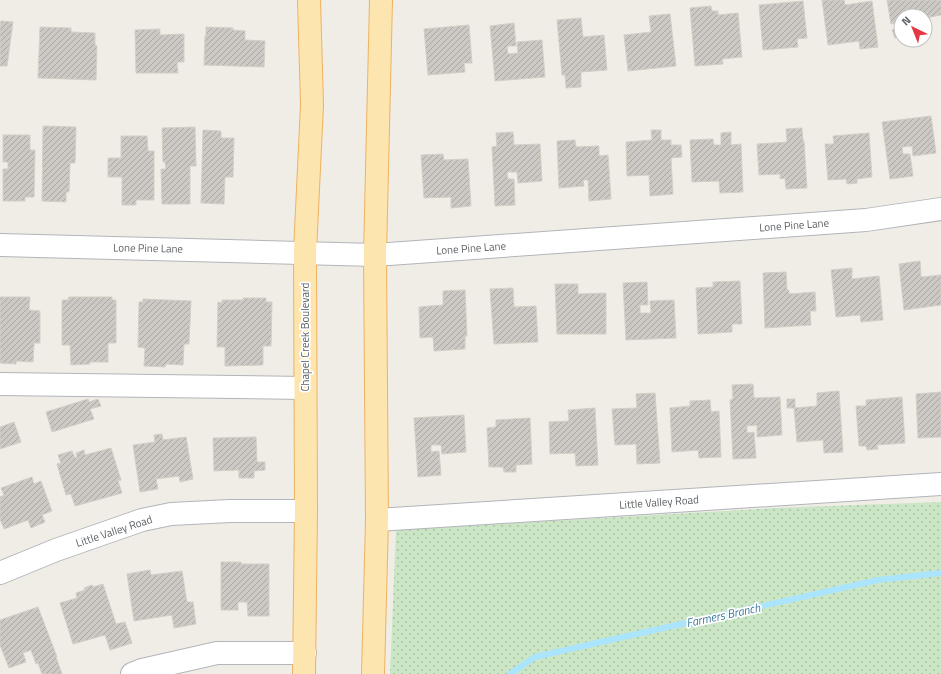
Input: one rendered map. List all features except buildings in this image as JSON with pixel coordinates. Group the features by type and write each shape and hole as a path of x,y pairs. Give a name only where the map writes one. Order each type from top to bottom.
{"main road":[{"name":"Chapel Creek Boulevard","path":"305,664 305,252 312,105 309,0"},
{"path":"373,674 377,520 375,254 381,0"}],"street":[{"name":"Lone Pine Lane","path":"0,245 375,254 866,220 941,209"},
{"path":"0,384 305,388"},
{"name":"Little Valley Road","path":"377,520 941,484"},
{"name":"Little Valley Road","path":"0,573 56,550 142,520 171,514 230,511 306,511"},
{"path":"132,674 142,670 217,653 305,664"}],"green space":[{"path":"941,502 941,674 390,674 396,530 775,508"}],"waterway":[{"name":"Farmers Branch","path":"510,674 535,657 878,580 941,573"}]}
